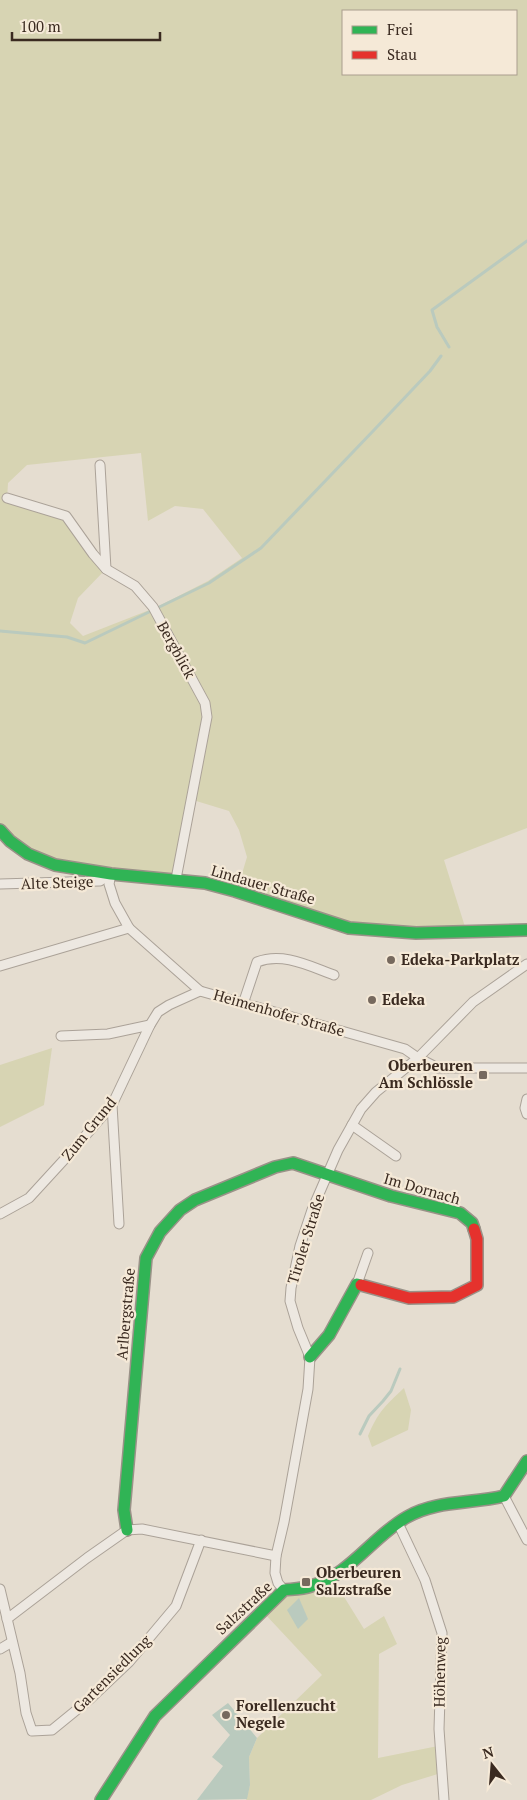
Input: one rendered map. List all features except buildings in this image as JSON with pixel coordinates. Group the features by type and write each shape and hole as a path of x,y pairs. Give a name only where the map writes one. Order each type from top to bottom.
{"street":[{"path":"100,466 106,569"},
{"name":"Bergblick","path":"7,498 66,516 106,569 135,586 154,609 205,704 206,717 176,879"},
{"name":"Lindauer Straße","path":"0,830 10,841 28,854 55,865 111,874 204,883 235,891 349,928 416,934 527,930"},
{"name":"Alte Steige","path":"0,884 100,881 111,874"},
{"name":"Heimenhofer Straße","path":"111,874 109,884 115,903 129,928 200,991 405,1049 438,1068 527,1068"},
{"path":"0,966 129,928"},
{"path":"243,1004 257,962 268,958 279,958 334,974"},
{"name":"Tiroler Straße","path":"284,1590 278,1583 275,1573 276,1556 308,1389 310,1357 298,1328 290,1301 300,1246 312,1210 338,1150 361,1109 376,1092 418,1058 473,1002 527,964"},
{"name":"Zum Grund","path":"0,1214 29,1198 74,1150 112,1105 158,1012 200,991"},
{"path":"61,1036 108,1034 150,1025"},
{"path":"527,1100 525,1108 527,1114"},
{"path":"112,1105 119,1224"},
{"path":"352,1125 396,1156"},
{"name":"Arlbergstraße","path":"127,1530 124,1510 146,1258 160,1232 180,1210 194,1200 275,1167 292,1163 327,1174"},
{"name":"Im Dornach","path":"327,1174 390,1196 460,1213 472,1223 477,1239 477,1285 453,1297 409,1298 356,1284"},
{"path":"310,1357 328,1335 356,1284 368,1253"},
{"path":"527,1461 504,1496 527,1540"},
{"name":"Salzstraße","path":"101,1800 116,1780 140,1737 155,1716 284,1590 311,1586 327,1579 398,1523 420,1510 448,1503 477,1501 504,1496"},
{"name":"Höhenweg","path":"398,1523 426,1580 442,1633 439,1729 444,1800"},
{"path":"7,1620 80,1563 127,1530 142,1529 276,1556"},
{"name":"Gartensiedlung","path":"12,1642 20,1673 26,1713 32,1730 52,1730 90,1699 128,1662 176,1606 200,1540"},
{"path":"0,1590 12,1642 0,1649"}],"shaded area":[{"path":"0,0 527,0 527,828 444,860 466,930 370,927 350,924 238,887 247,857 239,830 229,811 193,800 208,717 206,703 155,608 208,581 242,558 203,509 175,506 148,521 141,453 27,465 8,483 7,499 65,518 105,570 78,598 70,623 83,636 152,609 203,704 204,717 175,875 100,869 61,862 29,850 0,825"},
{"path":"52,1048 44,1105 0,1127 0,1065"},
{"path":"404,1388 411,1410 408,1430 372,1447 368,1436 375,1421 387,1405"},
{"path":"333,1579 364,1629 384,1616 397,1644 379,1654 378,1758 438,1746 441,1773 402,1785 371,1800 246,1800 250,1785 249,1757 257,1738 322,1675 264,1613 285,1592"},
{"path":"299,1598 308,1619 298,1629 287,1610"},
{"path":"228,1703 257,1738 249,1757 250,1785 247,1799 197,1800 223,1766 212,1757 230,1735 212,1715"}],"waterway":[{"path":"449,347 437,327 432,310 527,241"},
{"path":"0,631 67,637 85,643 209,583 261,548 430,371 441,356"},
{"path":"360,1434 369,1416 391,1391 400,1369"}],"traffic: fast":[{"path":"0,830 10,841 28,854 55,865 111,874 205,883 349,928 416,933 527,930"},
{"path":"127,1530 124,1510 146,1258 160,1232 180,1210 195,1200 275,1167 293,1163 391,1196 460,1213 472,1223 474,1229"},
{"path":"310,1357 329,1335 357,1284 361,1285"},
{"path":"101,1800 155,1716 284,1590 311,1586 325,1581 350,1564 395,1525 418,1512 442,1505 504,1496 527,1461"}],"traffic: jam":[{"path":"361,1285 409,1298 453,1297 477,1285 477,1239 474,1229"}],"place":[{"name":"Edeka-Parkplatz","path":"391,960"},
{"name":"Edeka","path":"372,1000"},
{"name":"Oberbeuren Am Schlössle","path":"483,1075"},
{"name":"Oberbeuren Salzstraße","path":"306,1582"},
{"name":"Forellenzucht Negele","path":"226,1715"}]}
